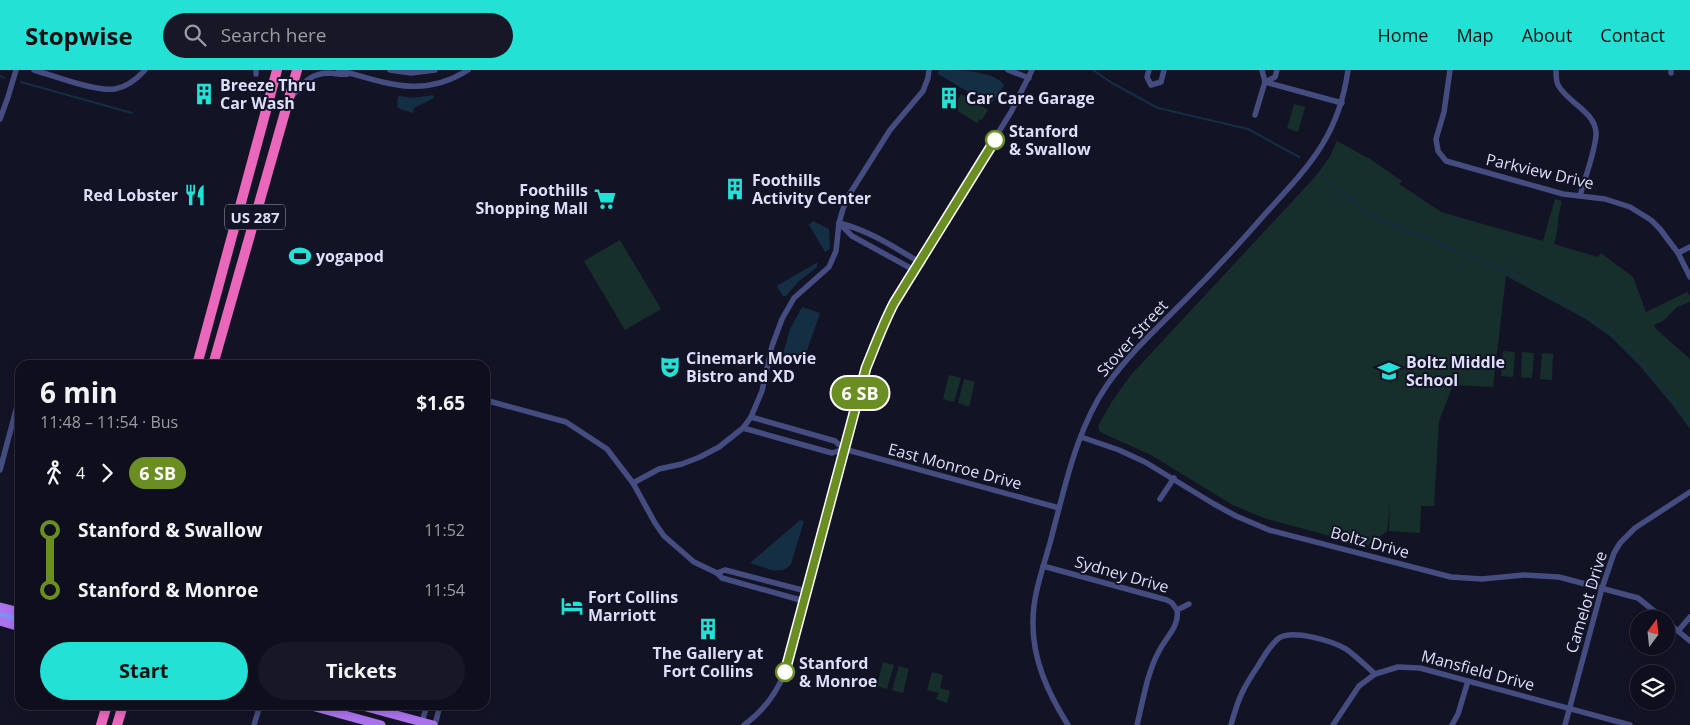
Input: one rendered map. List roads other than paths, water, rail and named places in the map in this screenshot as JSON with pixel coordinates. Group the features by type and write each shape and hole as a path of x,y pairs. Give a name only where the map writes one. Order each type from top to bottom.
{"highway":[{"name":"US 287","path":"198,360 277,70"},
{"name":"US 287","path":"214,360 297,70"},
{"path":"101,725 105,710"},
{"path":"117,725 122,710"}],"main road":[{"path":"0,607 15,611"},
{"path":"0,614 15,618"},
{"path":"0,621 15,626"},
{"path":"326,710 381,725"},
{"path":"376,710 422,724 434,725"}],"street":[{"path":"0,119 16,70"},
{"path":"34,70 105,89 115,89 124,86 145,70"},
{"path":"339,70 394,86 411,88 451,80 468,70"},
{"path":"390,70 411,73 434,70"},
{"path":"633,483 659,469 682,464 719,447 743,428 751,417 762,391 777,330 794,298 829,267 836,252 839,223 843,209 857,180 890,130 923,91 929,70"},
{"path":"1008,70 1028,78"},
{"path":"744,725 767,705 777,690 785,672 866,368 886,318 1011,112 1032,70"},
{"path":"1149,70 1147,77 1151,85 1161,82 1164,70"},
{"path":"1255,116 1265,82 1262,70"},
{"path":"1265,82 1275,77 1277,70"},
{"name":"Stover Street","path":"1068,725 1043,677 1036,651 1032,620 1036,596 1059,508 1081,437 1097,402 1120,369 1220,264 1311,163 1327,138 1342,103 1348,70"},
{"name":"Parkview Drive","path":"1450,70 1444,112 1436,139 1436,146 1442,157 1452,163 1561,193 1619,203 1641,214 1660,229 1678,253 1690,276"},
{"path":"1556,70 1557,84 1576,106 1587,113 1596,130 1595,142 1580,196"},
{"path":"288,100 307,79 317,74 330,73 342,75 351,73"},
{"path":"1265,82 1342,103"},
{"path":"839,223 852,226 919,262"},
{"path":"839,223 852,236 914,270"},
{"path":"1678,253 1690,247"},
{"path":"490,401 573,426 607,449 633,483 655,523 668,540 694,562 717,573 722,578 804,601"},
{"path":"0,470 15,414"},
{"name":"East Monroe Drive","path":"751,417 836,441 844,449 1059,508"},
{"name":"East Monroe Drive","path":"743,428 832,453 844,449"},
{"name":"Boltz Drive","path":"1081,437 1119,450 1174,478 1236,516 1269,530 1438,574 1482,579 1544,575 1576,580 1638,598 1653,610"},
{"path":"1160,499 1174,478"},
{"name":"Camelot Drive","path":"1565,725 1602,588 1614,553 1628,535 1690,492"},
{"name":"Sydney Drive","path":"1044,566 1167,600 1177,610 1189,604"},
{"path":"717,573 725,570 806,591"},
{"path":"1137,725 1154,662 1176,624 1177,610"},
{"path":"1678,631 1690,617"},
{"name":"Boltz Drive","path":"1675,628 1690,641"},
{"path":"1231,725 1243,689 1272,644 1283,636 1297,634 1334,644 1347,650 1375,674 1359,686 1333,725"},
{"name":"Mansfield Drive","path":"1375,674 1387,669 1409,667 1630,725"},
{"path":"1452,725 1458,714 1468,681"},
{"path":"254,725 258,710"},
{"path":"422,724 426,710"},
{"path":"434,725 438,710"}],"water":[{"path":"939,70 965,71 992,76 1004,85 991,103 987,103 938,74"},
{"path":"433,95 434,98 414,108 413,113 400,109 397,106 398,97 400,96 413,98"},
{"path":"813,221 829,229 830,249 825,252 809,225"},
{"path":"818,262 816,268 799,281 786,296 783,296 777,287 778,285"},
{"path":"802,307 820,313 804,359 783,354 790,329"},
{"path":"800,520 804,521 791,564 787,568 772,570 750,563"}],"waterway":[{"path":"1093,70 1112,83 1158,108 1248,129 1299,157"},
{"path":"0,76 4,78"},
{"path":"21,82 132,113"},
{"path":"1319,174 1372,216 1520,277 1583,314 1617,338"},
{"path":"1623,344 1661,385 1690,422"}],"place":[{"name":"Breeze Thru Car Wash","path":"204,94"},
{"name":"Car Care Garage","path":"949,98"},
{"name":"Stanford & Swallow","path":"995,140"},
{"name":"Foothills Activity Center","path":"735,189"},
{"name":"Red Lobster","path":"195,195"},
{"name":"Foothills Shopping Mall","path":"605,199"},
{"name":"yogapod","path":"300,256"},
{"name":"Cinemark Movie Bistro and XD","path":"670,367"},
{"name":"Boltz Middle School","path":"1389,371"},
{"name":"Fort Collins Marriott","path":"572,606"},
{"name":"The Gallery at Fort Collins","path":"708,629"},
{"name":"Stanford & Monroe","path":"785,672"}]}
